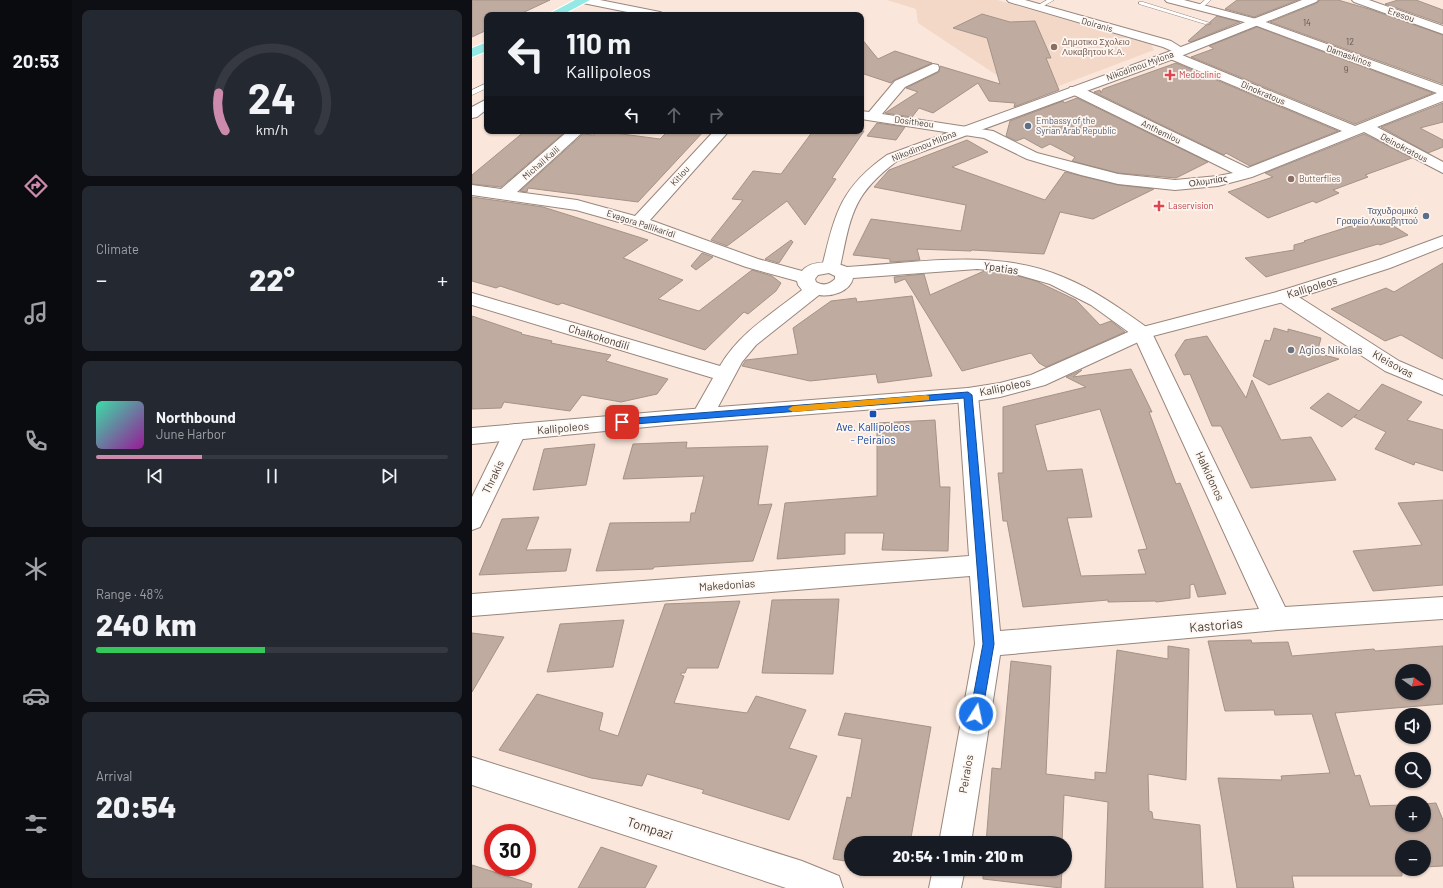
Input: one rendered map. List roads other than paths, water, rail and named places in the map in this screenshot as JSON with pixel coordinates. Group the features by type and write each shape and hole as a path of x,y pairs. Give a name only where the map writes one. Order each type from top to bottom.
{"main road":[{"path":"563,12 584,0"},
{"path":"472,53 484,47"}],"street":[{"path":"584,0 644,12"},
{"name":"Doiranis","path":"1013,0 1167,44 1176,53"},
{"name":"Damaskinos","path":"1171,0 1187,4 1204,4 1443,91"},
{"name":"Nikodimou Mylona","path":"967,130 1176,53 1312,0"},
{"name":"Eresou","path":"1358,0 1443,30"},
{"name":"Dinokratous","path":"1176,53 1360,129"},
{"path":"867,115 900,84 933,68"},
{"name":"Anthemiou","path":"1075,90 1247,174"},
{"name":"Ολυμπίας","path":"967,130 988,134 1032,156 1055,164 1118,179 1175,185 1218,181 1247,174 1443,96"},
{"path":"472,98 484,98"},
{"path":"472,114 484,105"},
{"name":"Dositheou","path":"867,115 967,130"},
{"name":"Deinokratous","path":"1360,129 1443,168"},
{"name":"Nikodimou Milona","path":"837,270 843,216 852,194 862,181 892,158 967,130"},
{"name":"Michail Kaili","path":"505,194 574,134"},
{"name":"Kitiou","path":"639,222 719,134"},
{"name":"Evagora Pallikaridi","path":"472,190 577,205 639,222 810,284"},
{"name":"Kallipoleos","path":"472,436 702,415 968,395 1000,390 1038,380 1142,333 1284,296 1384,264 1443,240"},
{"name":"Ypatias","path":"810,284 812,271 977,264 1009,267 1056,280 1098,301 1142,333"},
{"path":"702,415 740,351 810,284"},
{"name":"Kleisovas","path":"1284,296 1392,366 1443,388"},
{"name":"Chalkokondili","path":"472,299 726,375"},
{"name":"Halkidonos","path":"1142,333 1277,620"},
{"name":"Peiraios","path":"956,836 988,644 983,565 968,395"},
{"name":"Thrakis","path":"472,521 515,432"},
{"name":"Makedonias","path":"472,605 983,565"},
{"name":"Kastorias","path":"988,644 1443,608"},
{"name":"Tompazi","path":"472,772 802,877 827,888"},
{"path":"945,888 948,876"}],"lane":[{"path":"1038,7 1051,0"},
{"path":"1141,3 1207,23"},
{"path":"1173,12 1187,4"},
{"path":"472,93 484,87"}],"place":[{"name":"Δημοτικο Σχολειο Λυκαβητου Κ.Α.","path":"1054,47"},
{"name":"Medoclinic","path":"1170,75"},
{"name":"Embassy of the Syrian Arab Republic","path":"1028,126"},
{"name":"Butterflies","path":"1291,179"},
{"name":"Laservision","path":"1159,206"},
{"name":"Ταχυδρομικό Γραφείο Λυκαβηττού","path":"1426,216"},
{"name":"Agios Nikolas","path":"1291,350"},
{"name":"Ave. Kallipoleos - Peiraios","path":"873,414"}]}
